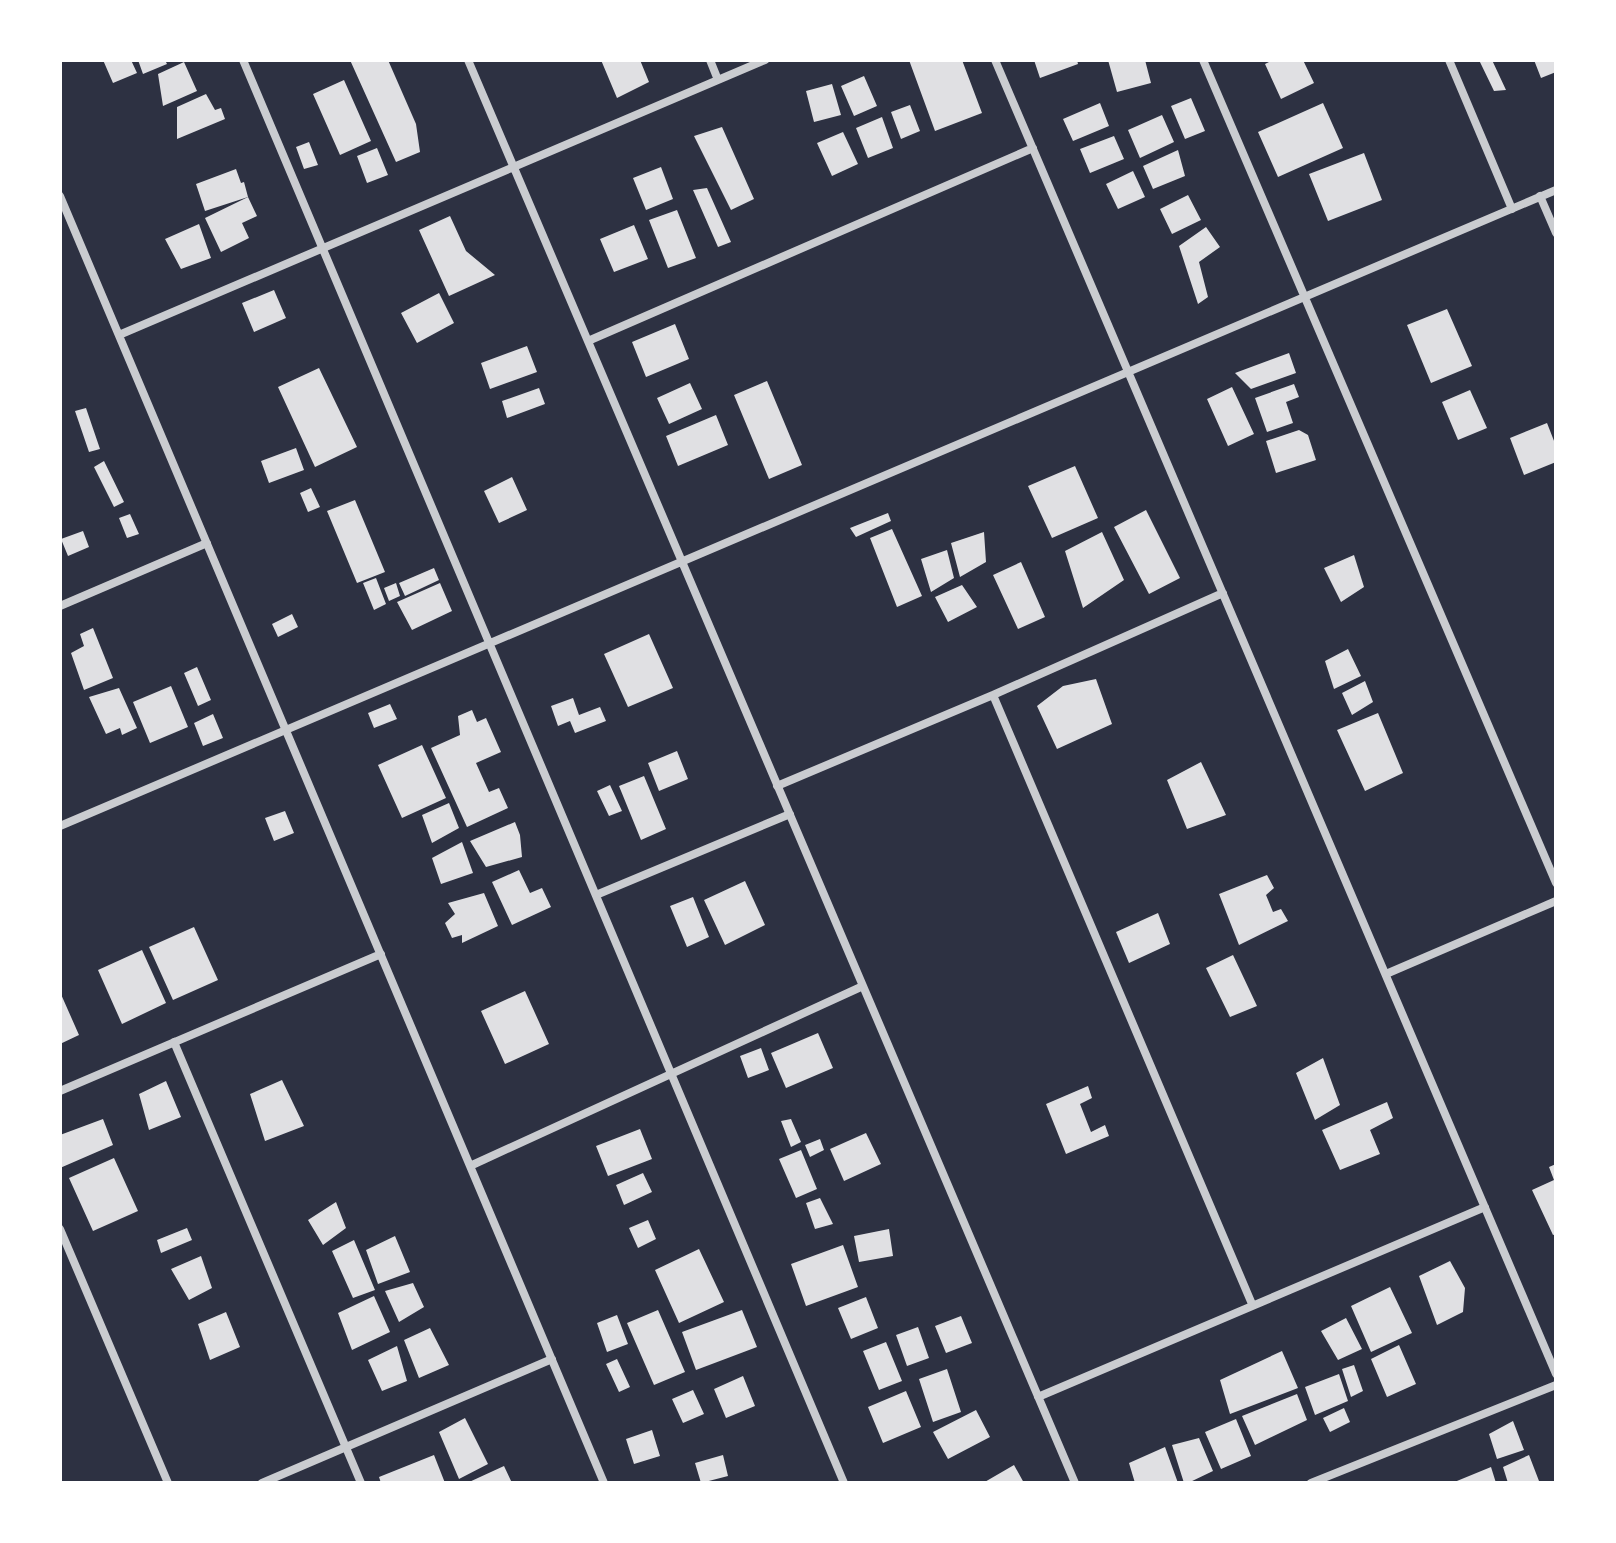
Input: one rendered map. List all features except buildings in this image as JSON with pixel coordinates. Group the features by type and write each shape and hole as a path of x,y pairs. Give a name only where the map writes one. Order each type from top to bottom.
{"street":[{"path":"243,60 844,1483"},
{"path":"468,60 1075,1483"},
{"path":"710,60 718,80"},
{"path":"119,335 765,60"},
{"path":"995,60 1556,1374"},
{"path":"1203,60 1556,883"},
{"path":"1449,60 1512,209"},
{"path":"588,341 1033,148"},
{"path":"60,826 1556,190"},
{"path":"60,196 604,1483"},
{"path":"1540,196 1556,233"},
{"path":"60,606 207,543"},
{"path":"777,786 1223,593"},
{"path":"993,695 1252,1304"},
{"path":"596,895 790,814"},
{"path":"1386,974 1556,901"},
{"path":"60,1091 381,954"},
{"path":"470,1166 863,986"},
{"path":"174,1042 361,1483"},
{"path":"1038,1397 1485,1207"},
{"path":"60,1229 168,1483"},
{"path":"262,1483 552,1359"},
{"path":"1311,1483 1556,1385"}]}
